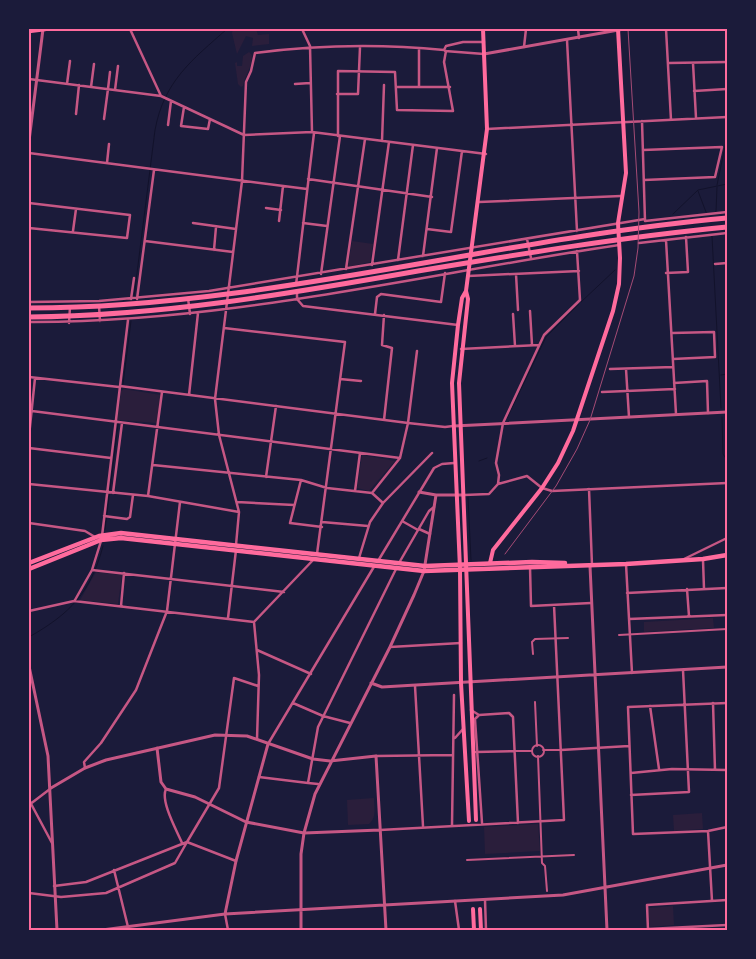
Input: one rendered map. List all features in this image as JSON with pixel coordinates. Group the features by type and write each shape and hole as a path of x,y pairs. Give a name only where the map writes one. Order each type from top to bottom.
{"highway":[{"path":"29,31 43,29"},
{"path":"29,308 102,307 223,295 528,244 727,218"},
{"path":"29,317 119,314 223,304 594,242 727,227"},
{"path":"29,569 101,538 121,533 424,568 626,564 682,561 727,555"},
{"path":"29,564 96,537 101,538"},
{"path":"316,555 359,558 377,562"},
{"path":"467,566 490,563 532,562 589,565"}],"main road":[{"path":"469,821 461,683 460,566 454,463 452,367 462,298 466,290 486,154 487,129 483,29"},
{"path":"490,563 493,550 542,488 558,463 576,421 612,311 620,278 618,222 626,173 618,29"},
{"path":"466,290 468,299 461,349 460,425 467,566 470,710 476,820"},
{"path":"473,909 474,930"},
{"path":"480,909 481,930"}],"street":[{"path":"29,141 43,29"},
{"path":"130,29 162,96"},
{"path":"302,29 310,46 313,132 295,278 297,298 303,306 458,325"},
{"path":"524,48 526,29"},
{"path":"578,29 579,38"},
{"path":"228,618 239,512 219,435 215,399 242,181 246,82 251,71 255,53 310,46 419,48 484,54 624,29"},
{"path":"666,29 671,120"},
{"path":"498,484 499,475 496,463 503,423 540,345 553,325 580,300 567,40"},
{"path":"321,274 339,136 338,71 395,72 397,110 452,111 454,109 444,62 446,46 463,42 484,42"},
{"path":"337,94 358,94 360,47"},
{"path":"419,48 419,87"},
{"path":"67,84 70,61"},
{"path":"669,63 727,62"},
{"path":"91,87 94,64"},
{"path":"693,64 696,118"},
{"path":"115,90 118,66"},
{"path":"64,69 69,69"},
{"path":"104,119 110,72"},
{"path":"29,79 162,96 244,134 313,132 486,154"},
{"path":"294,84 310,83"},
{"path":"76,114 79,85"},
{"path":"382,141 384,85"},
{"path":"396,87 450,87"},
{"path":"694,91 727,89"},
{"path":"168,125 169,100"},
{"path":"184,107 181,126 208,129 210,119"},
{"path":"487,129 727,117"},
{"path":"642,121 645,219"},
{"path":"346,270 365,139"},
{"path":"372,265 389,142"},
{"path":"398,260 413,145"},
{"path":"103,148 109,146 107,164"},
{"path":"643,150 722,147 716,177 644,180"},
{"path":"423,256 438,148"},
{"path":"427,228 451,232 462,152"},
{"path":"29,154 307,189"},
{"path":"137,299 145,241 151,169"},
{"path":"308,180 432,197"},
{"path":"279,221 283,186"},
{"path":"480,202 621,196"},
{"path":"29,203 130,215 127,238 29,228"},
{"path":"266,208 281,210"},
{"path":"73,231 76,209"},
{"path":"29,302 99,301 188,294 346,270 472,247 613,226 618,222 727,212"},
{"path":"192,223 236,229"},
{"path":"303,223 327,226"},
{"path":"214,250 216,227"},
{"path":"639,243 727,233"},
{"path":"666,273 688,272 686,237"},
{"path":"527,239 531,258"},
{"path":"666,240 666,273 672,333 676,414"},
{"path":"145,241 233,252"},
{"path":"29,322 100,322 198,313 619,245"},
{"path":"715,264 727,263"},
{"path":"468,276 579,271"},
{"path":"375,314 377,297 381,294 441,302 445,273"},
{"path":"516,274 518,310"},
{"path":"131,299 134,278"},
{"path":"188,294 190,314"},
{"path":"99,301 100,322"},
{"path":"68,323 70,302"},
{"path":"530,311 532,346"},
{"path":"189,395 198,313"},
{"path":"513,314 515,346"},
{"path":"384,316 382,345 392,348 384,420"},
{"path":"74,600 92,570 101,538 128,320"},
{"path":"224,328 345,342 322,527 316,555 284,592 254,622"},
{"path":"672,333 714,332 715,357 673,359"},
{"path":"461,349 540,345"},
{"path":"372,493 400,458 408,423 417,351"},
{"path":"610,370 674,367"},
{"path":"626,369 629,417"},
{"path":"29,377 445,427 727,412"},
{"path":"29,436 36,378"},
{"path":"340,378 361,381"},
{"path":"674,383 707,381 708,413"},
{"path":"602,392 675,389"},
{"path":"148,496 162,392"},
{"path":"266,477 276,406"},
{"path":"32,411 400,458"},
{"path":"113,493 122,422"},
{"path":"29,448 111,458"},
{"path":"355,492 360,453"},
{"path":"359,558 368,526 383,503 432,453"},
{"path":"228,930 225,914 236,861 268,744 434,468 442,464 454,463"},
{"path":"153,465 301,480 327,488 372,493 383,503"},
{"path":"419,492 456,496 489,494 498,484 527,476 542,488 552,491 727,483"},
{"path":"301,480 290,523 322,527"},
{"path":"29,484 148,496 239,512"},
{"path":"589,489 589,565 594,675 600,747 607,930"},
{"path":"103,516 127,519 130,516 133,495"},
{"path":"301,930 300,871 304,833 318,784 390,647 424,568 436,495"},
{"path":"85,768 84,762 101,743 136,690 167,611 180,502"},
{"path":"237,502 294,506"},
{"path":"308,783 318,727 323,716 398,565 434,507"},
{"path":"402,521 430,534"},
{"path":"322,522 368,526"},
{"path":"29,523 85,530 96,537"},
{"path":"682,561 688,556 727,538"},
{"path":"703,559 704,589"},
{"path":"626,564 632,673"},
{"path":"530,566 532,606 592,603"},
{"path":"92,570 284,592"},
{"path":"121,606 124,573"},
{"path":"628,593 727,588"},
{"path":"687,590 689,616"},
{"path":"29,612 74,600 254,622"},
{"path":"158,748 161,782 166,789 195,797 246,822 304,833 564,820 554,605"},
{"path":"629,620 727,614"},
{"path":"254,622 258,686 257,739"},
{"path":"618,635 727,630"},
{"path":"533,654 532,642 535,639 568,638"},
{"path":"390,647 461,643"},
{"path":"257,650 311,674"},
{"path":"29,666 48,756 57,930"},
{"path":"371,683 382,688 727,667"},
{"path":"631,795 689,792 683,670"},
{"path":"29,893 55,896 106,893 175,863 219,788 234,678 258,686"},
{"path":"415,686 423,827"},
{"path":"452,825 454,695"},
{"path":"535,702 537,746"},
{"path":"293,703 323,716 350,723"},
{"path":"714,703 715,770"},
{"path":"727,703 628,707 633,834 708,831 727,827"},
{"path":"650,706 659,770"},
{"path":"470,710 480,715 509,713 513,718 518,823"},
{"path":"480,715 475,719 475,726 482,823"},
{"path":"471,721 475,726"},
{"path":"454,739 464,727"},
{"path":"30,804 51,788 85,768 199,737 226,734 257,739 313,759 330,760 376,756 453,754"},
{"path":"532,751 532,748 537,746 544,750 561,750 630,746"},
{"path":"532,751 534,756 538,756 544,753 544,750"},
{"path":"476,752 532,751"},
{"path":"376,756 386,930"},
{"path":"538,756 542,856 547,891"},
{"path":"631,773 659,770 727,770"},
{"path":"258,777 318,784"},
{"path":"166,789 164,794 167,806 182,844"},
{"path":"29,800 53,845"},
{"path":"708,831 712,901"},
{"path":"54,886 86,882 187,842 236,861"},
{"path":"467,860 574,855"},
{"path":"102,930 225,914 563,895 727,865"},
{"path":"114,870 128,927"},
{"path":"485,900 486,930"},
{"path":"727,900 647,905 648,930 727,925"},
{"path":"455,902 459,930"},
{"path":"144,925 145,930"}],"shaded area":[{"path":"233,29 256,29 258,35 269,34 269,44 252,46 253,38 246,36 237,54 232,33"},
{"path":"249,52 252,55 251,64 241,87 238,84 235,63 237,62 237,66 242,66 243,56"},
{"path":"352,241 373,244 370,262 348,267"},
{"path":"124,389 161,395 157,423 117,420 121,391"},
{"path":"362,455 395,461 369,491 357,488"},
{"path":"96,572 122,575 118,604 80,600"},
{"path":"713,618 714,628 644,632 644,622"},
{"path":"374,798 375,809 372,821 369,824 348,825 347,800"},
{"path":"702,813 703,829 674,831 673,815"},
{"path":"538,824 540,851 485,854 484,827"},
{"path":"673,906 674,925 650,927 648,908"}],"waterway":[{"path":"134,297 155,130 159,113 165,98 181,73 227,29"},
{"path":"717,185 727,137"},
{"path":"673,214 698,190 727,184"},
{"path":"716,212 717,187"},
{"path":"698,191 706,212"},
{"path":"712,236 721,408"},
{"path":"581,302 615,270"},
{"path":"507,418 546,337 579,304"},
{"path":"123,384 131,321"},
{"path":"721,375 727,374"},
{"path":"722,417 723,454 727,460"},
{"path":"105,529 118,424"},
{"path":"479,461 487,458"},
{"path":"468,497 471,560"},
{"path":"29,637 56,620 77,600 92,576 103,546"}],"railway":[{"path":"505,554 556,486 577,449 590,420 634,276 638,248 639,212 628,29"}]}
